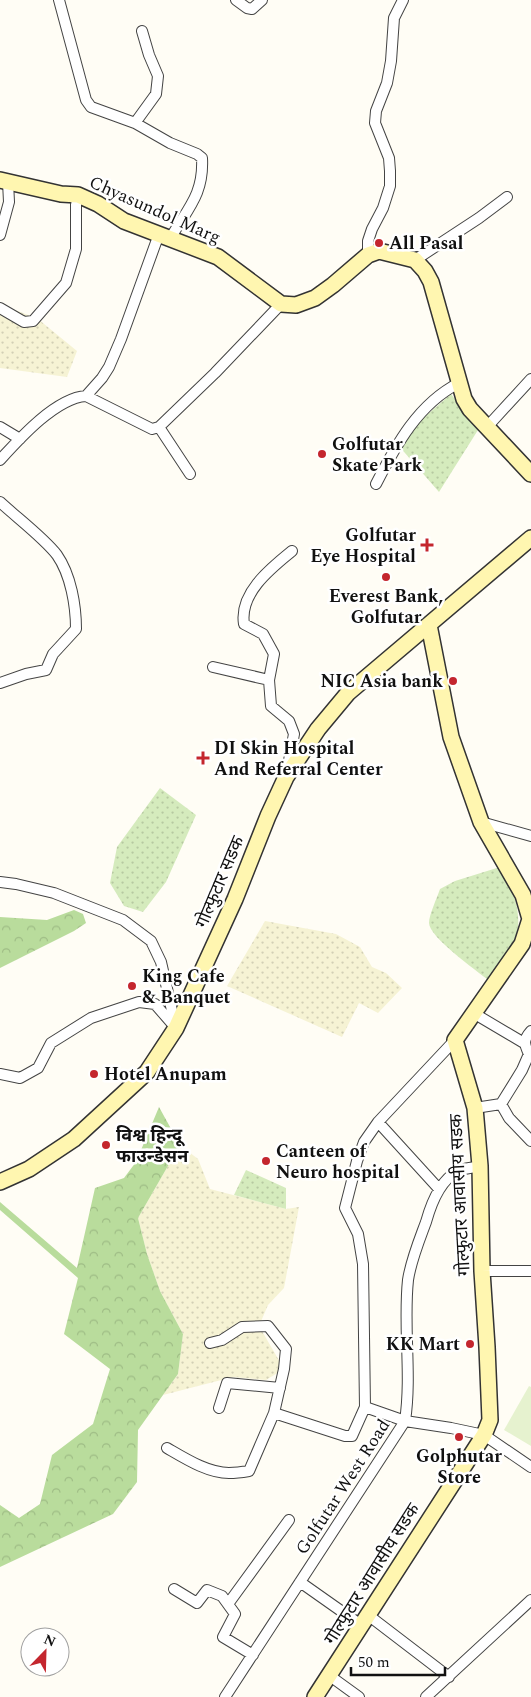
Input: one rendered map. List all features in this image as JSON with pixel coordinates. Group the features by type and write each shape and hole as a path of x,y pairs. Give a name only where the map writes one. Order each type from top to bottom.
{"main road":[{"name":"Chyasundol Marg","path":"4,181 62,194 78,195 98,204 124,221 218,257 281,304"},
{"path":"281,304 296,305 315,298 368,255 379,251 415,260 426,271 431,282 464,399 470,409 531,474"},
{"name":"गोल्फुटार सडक","path":"0,1182 29,1169 74,1139 147,1072 176,1028 235,899 268,816 286,777 318,729 348,694 531,538"},
{"path":"429,625 451,737 481,822 523,895 530,919 522,944 475,1014 455,1040"},
{"name":"गोल्फुटार आवासीय सडक","path":"315,1697 484,1435 490,1420 482,1271 480,1166 475,1108 455,1040"}],"street":[{"path":"59,0 86,100 91,107 135,122 170,143 202,158 201,183 196,198 165,237 109,367 86,396"},
{"path":"236,0 246,8 252,8 262,0"},
{"path":"368,255 368,241 372,228 383,208 390,186 388,158 375,123 376,111 387,83 390,68 394,18 403,0"},
{"path":"135,122 156,94 158,76 142,31"},
{"path":"0,235 9,202 4,181"},
{"path":"0,308 24,322 33,321 66,283 76,250 76,205 78,195"},
{"path":"415,260 507,197"},
{"path":"0,460 20,439 60,404 76,397 86,396 152,429 159,427 215,373 281,304"},
{"path":"487,427 531,378"},
{"path":"376,484 401,436 448,389 459,384"},
{"path":"0,427 20,439"},
{"path":"159,427 190,474"},
{"path":"0,502 56,555 65,570 76,622 74,633 53,654 46,670 26,674 0,683"},
{"path":"286,777 294,734 289,721 271,706 269,680 274,654 263,634 244,624 243,615 256,583 292,551"},
{"path":"213,667 269,680"},
{"path":"481,822 531,836"},
{"path":"0,882 16,884 61,896 123,920 151,941 161,962 176,1028"},
{"path":"0,1074 20,1078 38,1068 51,1043 91,1018 139,1002 155,1004 176,1028"},
{"path":"475,1014 524,1043"},
{"path":"475,1108 501,1104 522,1070 528,1054 524,1043 526,1037 531,1032"},
{"name":"Golfutar West Road","path":"225,1697 405,1421 366,1406 363,1264 358,1234 345,1208 364,1142 378,1122 455,1040"},
{"path":"501,1104 509,1118 531,1141"},
{"path":"378,1122 439,1189"},
{"path":"480,1166 458,1171 439,1189 410,1265 408,1282 408,1396 405,1421 484,1435 531,1466"},
{"path":"482,1271 531,1271"},
{"path":"167,1448 191,1462 218,1471 230,1473 249,1471 274,1413 284,1369 286,1349 268,1326 242,1327 222,1340 210,1343"},
{"path":"218,1408 227,1383 280,1388"},
{"path":"274,1413 345,1436 352,1436 366,1406"},
{"path":"228,1604 290,1520"},
{"path":"300,1582 364,1620 448,1677"},
{"path":"174,1588 197,1603 207,1590 222,1596 235,1614 223,1637 253,1655"},
{"path":"426,1697 531,1600"},
{"path":"330,1676 360,1697"}],"shaded area":[{"path":"0,304 38,319 77,351 67,377 0,368"},
{"path":"265,921 336,934 360,947 372,967 386,973 402,988 378,1013 359,1003 342,1037 227,986"},
{"path":"180,1145 198,1159 210,1189 286,1209 299,1207 284,1288 268,1305 259,1326 284,1369 266,1380 233,1377 163,1395 178,1374 183,1334 160,1291 147,1254 138,1218"}],"green space":[{"path":"451,394 478,430 439,492 398,445 405,434"},
{"path":"160,788 196,815 166,882 143,912 124,906 110,883 117,847"},
{"path":"500,867 514,895 518,926 514,940 488,980 445,945 431,929 429,920 440,889 455,881"},
{"path":"74,910 83,914 86,923 74,931 0,968 0,917 47,920"},
{"path":"159,1107 180,1145 138,1218 147,1254 160,1291 183,1334 178,1374 138,1430 137,1482 113,1514 0,1567 0,1505 19,1518 40,1504 52,1455 93,1424 110,1369 64,1334 78,1278 0,1210 0,1202 77,1268 95,1188 124,1178 136,1162"},
{"path":"246,1170 286,1188 286,1209 234,1195"},
{"path":"529,1386 531,1387 531,1446 504,1430"}],"place":[{"name":"All Pasal","path":"379,243"},
{"name":"Golfutar Skate Park","path":"322,454"},
{"name":"Golfutar Eye Hospital","path":"427,545"},
{"name":"Everest Bank, Golfutar","path":"386,577"},
{"name":"NIC Asia bank","path":"453,681"},
{"name":"DI Skin Hospital And Referral Center","path":"203,758"},
{"name":"King Cafe & Banquet","path":"132,986"},
{"name":"Hotel Anupam","path":"94,1074"},
{"name":"विश्व हिन्दू फाउन्डेसन","path":"106,1145"},
{"name":"Canteen of Neuro hospital","path":"266,1161"},
{"name":"KK Mart","path":"470,1344"},
{"name":"Golphutar Store","path":"459,1437"}]}
